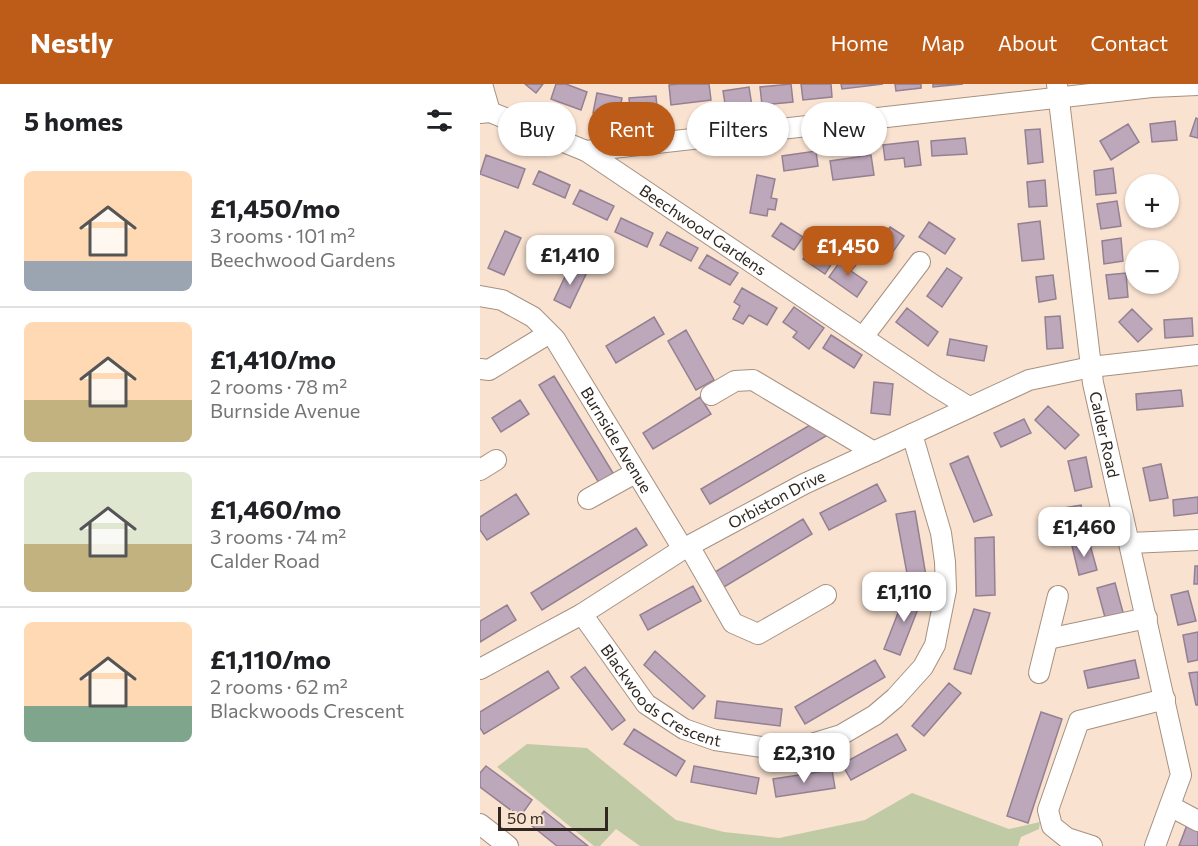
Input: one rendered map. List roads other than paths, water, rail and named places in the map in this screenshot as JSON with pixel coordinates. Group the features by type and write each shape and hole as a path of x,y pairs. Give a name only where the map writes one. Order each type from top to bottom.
{"street":[{"path":"482,84 485,112"},
{"name":"Beechwood Gardens","path":"586,152 1058,91 1176,84 1198,85"},
{"name":"Calder Road","path":"1058,91 1090,367 1165,699 1190,773 1170,806 1155,846"},
{"name":"Beechwood Gardens","path":"485,112 586,152 969,407"},
{"path":"863,338 920,262"},
{"name":"Burnside Avenue","path":"480,296 502,300 533,317 555,339 635,473 686,547 733,622 759,634 826,595"},
{"path":"480,369 489,370 548,334"},
{"name":"Orbiston Drive","path":"480,669 582,614 686,547 804,484 1029,380 1090,367 1198,355"},
{"path":"711,395 735,381 753,380 874,452"},
{"name":"Blackwoods Crescent","path":"582,614 646,704 684,729 715,740 782,750 841,735 874,715 895,698 923,667 935,645 946,590 945,562 941,533 912,434"},
{"path":"588,499 635,473"},
{"path":"1130,543 1198,540"},
{"path":"1040,673 1058,596"},
{"path":"1048,639 1147,618"},
{"path":"1092,846 1067,838 1052,826 1048,810 1079,721 1165,699"},
{"path":"1170,806 1198,820"},
{"path":"480,824 508,846"}]}
